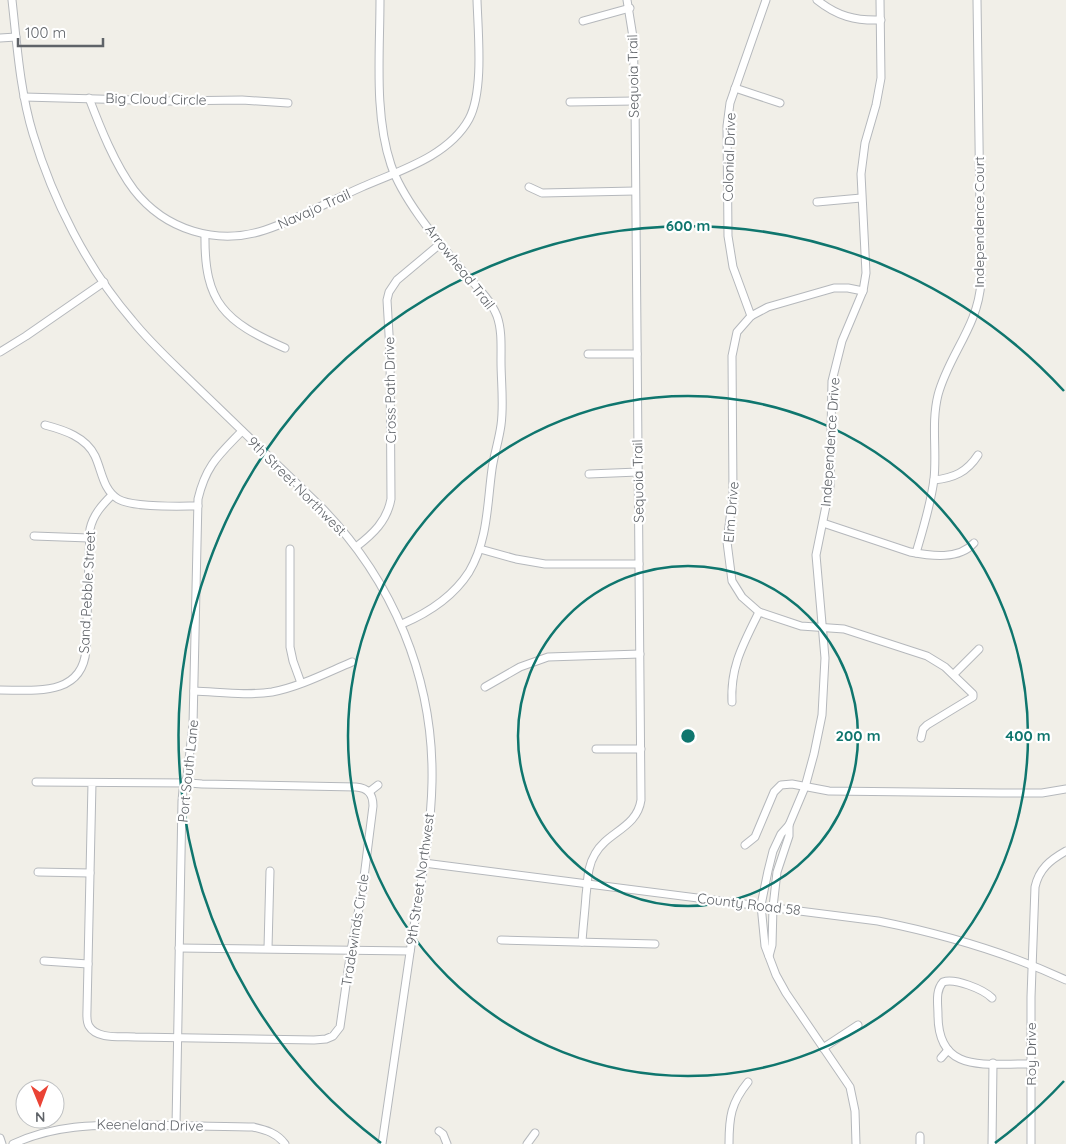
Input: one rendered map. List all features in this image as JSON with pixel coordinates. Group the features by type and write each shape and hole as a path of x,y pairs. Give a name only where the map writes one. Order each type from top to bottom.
{"street":[{"name":"9th Street Northwest","path":"12,0 24,97 33,134 52,187 67,221 88,259 122,308 145,335 332,518 356,547 378,579 402,624 412,652 422,684 431,741 431,802 424,863 382,1144"},
{"name":"Arrowhead Trail","path":"380,0 380,111 394,173 405,194 440,244 492,306 500,331 501,424 492,468 486,522 480,549 464,579 446,598 434,608 402,624"},
{"name":"Navajo Trail","path":"89,98 126,178 140,197 158,214 183,228 205,235 238,236 266,230 394,173 437,151 459,133 469,119 477,96 478,0"},
{"name":"Sequoia Trail","path":"582,942 586,884 591,862 596,851 631,822 639,810 641,795 635,101 633,37 630,8 627,0"},
{"name":"Colonial Drive","path":"751,316 734,267 728,236 727,126 729,109 735,88 766,0"},
{"path":"817,0 834,13 850,18 881,20"},
{"name":"Independence Drive","path":"856,1144 855,1111 852,1094 847,1083 786,993 776,975 765,946 762,906 773,851 781,834 789,825 804,787 814,754 822,715 824,672 823,628 816,556 830,486 832,381 842,342 863,291 866,273 861,198 862,160 881,78 880,0"},
{"name":"Independence Court","path":"916,553 929,507 934,480 934,421 937,398 949,367 974,317 980,291 976,0"},
{"path":"583,20 630,8"},
{"path":"0,38 16,36"},
{"path":"735,88 780,103"},
{"name":"Big Cloud Circle","path":"24,97 170,101 242,100 288,103"},
{"path":"570,102 635,101"},
{"path":"529,187 542,193 635,191"},
{"path":"817,202 861,198"},
{"path":"205,235 207,274 217,301 224,311 250,332 285,348"},
{"name":"Cross Path Drive","path":"356,547 380,526 391,499 388,295 392,287 404,274 440,244"},
{"path":"0,352 104,282"},
{"name":"Elm Drive","path":"863,291 834,288 768,307 751,316 737,332 733,350 734,487 727,542 728,559 734,585 748,604 759,612 795,624 844,629 927,656 954,674 973,694 974,698 927,725 923,729 921,738"},
{"path":"588,354 637,354"},
{"path":"45,425 65,431 86,444 94,454 103,478 112,494 119,500 129,503 198,506"},
{"name":"Port South Lane","path":"176,1126 182,801 190,752 194,691 198,506 203,483 212,463 242,430"},
{"path":"934,480 949,478 963,471 973,463 978,455"},
{"path":"589,474 638,472"},
{"name":"Sand Pebble Street","path":"0,690 57,688 70,681 81,668 86,650 91,524 95,514 112,494"},
{"path":"823,523 916,553 933,555 959,553 969,549 974,543"},
{"path":"34,536 89,538"},
{"path":"290,549 290,647 301,682"},
{"path":"480,549 516,560 545,564 639,564"},
{"path":"732,702 731,686 733,672 759,612"},
{"path":"954,674 979,649"},
{"path":"485,687 520,667 548,657 640,654"},
{"path":"194,691 265,693 280,690 352,662"},
{"path":"596,749 640,748"},
{"path":"36,782 356,787 364,788 369,792 378,785"},
{"name":"Tradewinds Circle","path":"92,783 87,1020 93,1030 106,1036 314,1040 333,1036 340,1027 351,950 362,893 373,806 373,797 369,792"},
{"path":"745,846 754,837 774,792 781,785 792,784 830,791 1031,793 1066,789"},
{"name":"Independence Drive","path":"769,956 772,945 773,907 778,872 789,836 789,825"},
{"name":"Roy Drive","path":"1031,1144 1031,997 1035,887 1045,865 1066,851"},
{"name":"County Road 58","path":"424,863 864,918 906,926 964,941 1033,965 1066,980"},
{"path":"268,948 270,871"},
{"path":"38,872 90,873"},
{"path":"501,940 655,944"},
{"path":"179,948 410,950"},
{"path":"44,962 88,964"},
{"path":"992,998 982,990 953,981 945,981 941,984 937,994 938,1027 941,1041 948,1050 961,1060 1031,1064"},
{"path":"824,1048 858,1025"},
{"path":"941,1058 948,1050"},
{"path":"992,1144 993,1063"},
{"path":"729,1144 731,1111 736,1099 748,1082"},
{"name":"Keeneland Drive","path":"13,1144 29,1136 49,1130 85,1125 253,1127 272,1132 285,1144"},
{"path":"439,1131 443,1134 447,1144"},
{"path":"528,1144 534,1133"},
{"path":"0,1138 2,1144"}]}
